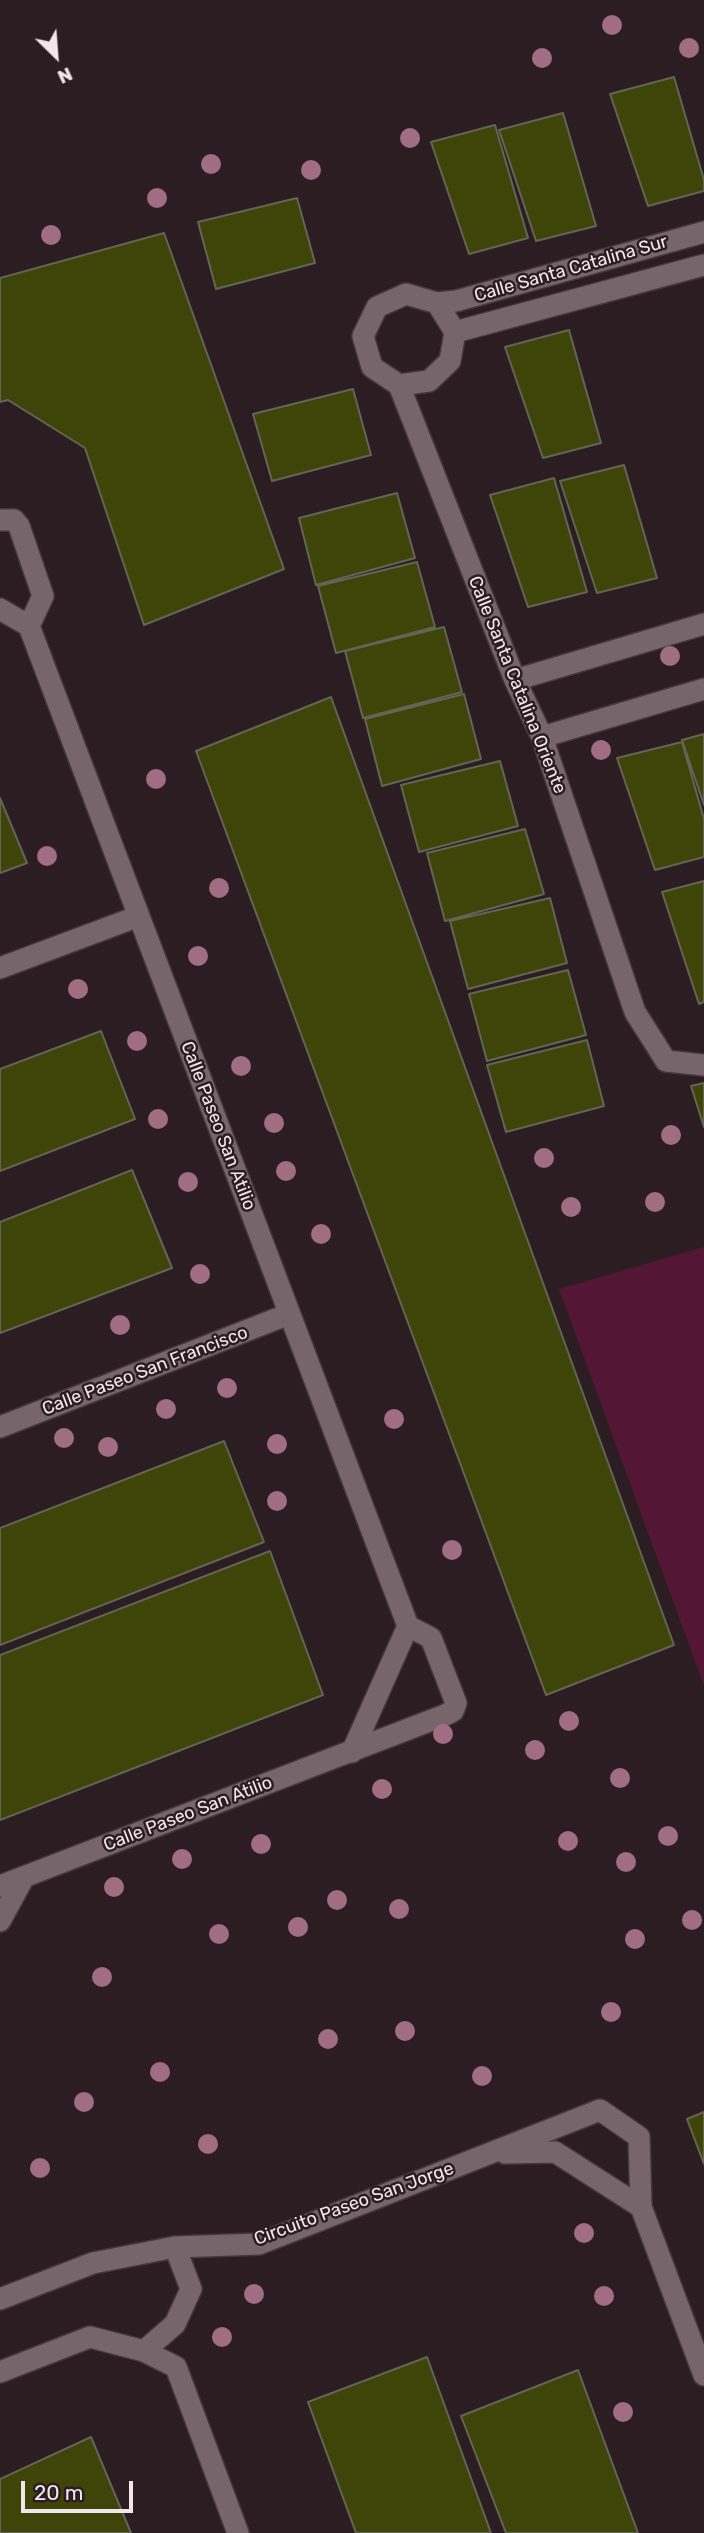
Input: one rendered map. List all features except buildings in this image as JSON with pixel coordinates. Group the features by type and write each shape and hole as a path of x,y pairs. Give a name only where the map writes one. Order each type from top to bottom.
{"street":[{"name":"Calle Santa Catalina Sur","path":"399,384 372,367 363,336 377,307 407,294 437,303 704,232"},
{"name":"Calle Santa Catalina Sur","path":"455,332 704,265"},
{"path":"399,384 429,381 450,361 455,332 437,303"},
{"name":"Calle Santa Catalina Oriente","path":"399,384 515,680 542,737 635,1012 666,1062 704,1065"},
{"path":"0,520 14,520 19,526 43,596 29,626 0,609"},
{"path":"515,680 704,624"},
{"name":"Calle Paseo San Atilio","path":"0,1886 453,1712 456,1703 431,1638 408,1626 29,626"},
{"path":"542,737 704,689"},
{"path":"0,968 139,916"},
{"name":"Calle Paseo San Francisco","path":"0,1427 289,1314"},
{"path":"352,1752 408,1626"},
{"path":"0,1921 24,1877"},
{"name":"Circuito Paseo San Jorge","path":"0,2299 93,2263 175,2247 259,2244 600,2110 639,2137 641,2207 704,2375"},
{"name":"Circuito Paseo San Jorge","path":"489,2153 555,2152 641,2207"},
{"path":"144,2351 175,2324 191,2289 175,2247"},
{"path":"0,2372 90,2337 144,2351 176,2367 237,2533"}],"shaded area":[{"path":"704,1247 704,1686 559,1289"}]}
